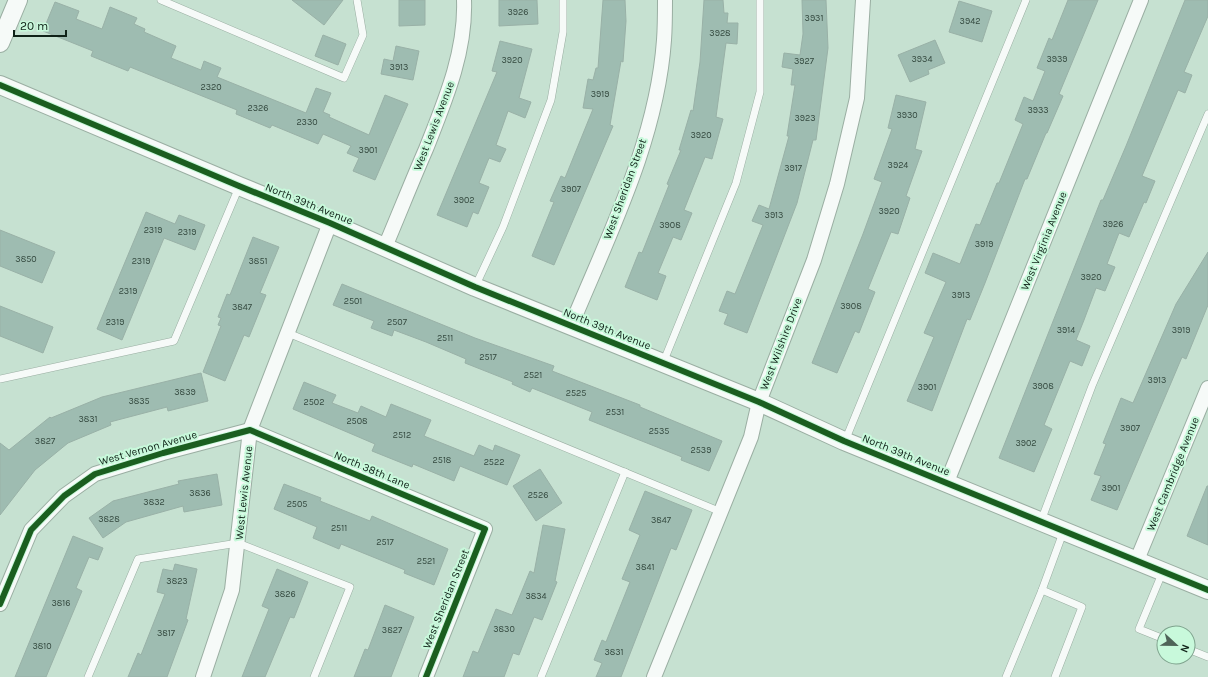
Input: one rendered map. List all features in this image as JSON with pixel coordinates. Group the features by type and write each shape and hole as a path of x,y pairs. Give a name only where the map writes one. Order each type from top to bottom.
{"street":[{"path":"0,43 18,0"},
{"name":"West Lewis Avenue","path":"385,247 451,86 461,42 464,0"},
{"name":"West Sheridan Street","path":"571,326 641,153 655,99 664,40 665,0"},
{"name":"West Wilshire Drive","path":"654,677 750,437 759,402 814,260 837,184 857,98 863,0"},
{"name":"West Virginia Avenue","path":"947,482 1141,0"},
{"name":"North 39th Avenue","path":"0,85 330,223 475,287 663,362 759,402 844,441 1208,590"},
{"name":"West Lewis Avenue","path":"203,677 232,590 250,430 330,223"},
{"name":"West Cambridge Avenue","path":"1137,560 1208,388"},
{"name":"North 38th Lane","path":"250,430 485,529"},
{"name":"West Vernon Avenue","path":"0,604 31,530 64,496 95,474 163,453 250,430"},
{"name":"West Sheridan Street","path":"426,677 485,529"}],"lane":[{"path":"161,0 344,78 363,35 357,0"},
{"path":"475,287 503,227 551,100 563,32 563,0"},
{"path":"663,362 736,183 760,92 760,0"},
{"path":"844,441 1026,0"},
{"path":"1041,521 1092,386 1208,114"},
{"path":"0,379 174,341 239,186"},
{"path":"288,333 721,512"},
{"path":"541,677 625,472"},
{"path":"1006,677 1042,590 1064,530"},
{"path":"88,677 138,559 238,543 350,587 314,677"},
{"path":"1156,636 1139,629 1163,571"},
{"path":"1042,590 1082,607 1055,677"},
{"path":"1196,652 1208,657"}],"building":[{"path":"292,0 343,0 324,25"},
{"path":"399,0 425,0 425,25 399,26"},
{"path":"499,0 537,0 538,24 499,26"},
{"path":"603,0 625,0 626,21 623,62 621,61 610,125 613,126 554,265 532,256 554,202 550,201 561,176 565,178 593,109 583,108 588,79 593,80 596,68 598,68"},
{"path":"704,0 723,0 724,13 728,13 727,23 738,23 737,44 726,43 716,117 723,119 712,159 705,157 684,210 692,213 681,240 673,237 658,273 666,276 657,300 625,287 639,252 642,253 669,185 667,184 681,150 679,150 691,110 693,111 700,62"},
{"path":"802,0 826,0 828,48 816,140 813,140 797,203 747,333 724,324 728,314 719,311 727,291 735,294 763,225 752,221 759,205 769,209 789,136 787,136 795,85 791,85 793,69 782,67 784,53 800,55 803,34"},
{"path":"1068,0 1098,0 1059,94 1063,96 1027,179 1025,179 970,320 967,319 932,411 907,401 934,337 924,333 946,282 925,273 933,253 960,264 976,224 980,225 997,183 999,183 1023,124 1015,120 1024,97 1033,101 1045,71 1037,68 1049,38 1052,40"},
{"path":"1185,0 1208,0 1208,16 1184,72 1192,75 1185,93 1178,90 1142,176 1155,181 1146,203 1144,202 1129,237 1119,233 1107,264 1115,267 1105,291 1096,288 1076,340 1090,346 1082,366 1070,361 1044,425 1052,429 1034,472 999,458 1101,200 1103,200 1126,146"},
{"path":"959,1 992,11 982,42 949,32"},
{"path":"55,2 79,11 76,19 102,29 110,7 137,18 134,24 145,29 144,32 176,46 171,58 201,70 204,61 221,68 217,77 306,113 316,88 331,93 323,112 330,115 329,117 369,135 385,95 408,104 375,180 353,171 359,158 347,153 351,146 323,134 318,144 272,125 270,128 236,114 237,110 130,67 128,71 91,56 93,51 43,31"},
{"path":"323,35 346,44 338,65 315,56"},
{"path":"935,40 945,63 928,70 929,74 910,82 898,55"},
{"path":"500,41 532,49 519,98 531,102 525,118 508,111 496,145 506,149 500,162 489,158 479,183 489,187 478,214 473,212 467,227 437,215 497,72 492,71"},
{"path":"396,46 419,51 413,80 381,74 384,59 393,61"},
{"path":"896,95 926,102 915,149 922,151 906,196 910,198 898,234 891,232 868,289 875,292 859,333 855,331 837,373 812,363 882,182 874,179 892,129 888,128"},
{"path":"146,212 175,224 179,215 205,225 195,250 164,238 122,340 97,329"},
{"path":"0,230 55,252 42,283 0,266"},
{"path":"253,237 279,247 260,293 266,295 249,337 244,335 225,381 203,372 221,326 218,325 221,318 218,317 227,294 230,295"},
{"path":"1208,252 1208,305 1186,359 1182,357 1117,510 1091,500 1101,476 1094,474 1106,444 1103,443 1121,398 1133,403 1176,304"},
{"path":"342,284 475,338 554,366 552,371 640,405 640,407 722,441 709,471 681,460 682,457 589,420 592,412 532,388 530,392 512,384 513,382 465,363 466,359 426,342 394,330 392,336 371,328 374,321 333,305"},
{"path":"0,306 53,327 43,353 0,336"},
{"path":"201,373 208,401 168,411 167,407 110,422 111,425 68,443 35,470 0,515 0,443 9,450 50,417 51,418 102,397"},
{"path":"304,382 336,395 332,403 358,413 361,406 386,417 391,404 431,420 424,436 474,456 479,445 493,451 495,445 520,455 507,485 460,466 454,481 413,464 412,467 372,451 375,444 293,409"},
{"path":"540,469 562,503 536,521 513,486"},
{"path":"217,474 222,505 184,512 183,506 126,522 103,538 89,518 113,501 179,484 178,481"},
{"path":"284,484 321,498 320,501 370,521 372,516 448,549 434,585 404,573 405,570 341,544 339,549 313,538 317,527 274,509"},
{"path":"1208,486 1208,545 1187,536"},
{"path":"645,491 692,510 676,550 671,548 621,677 596,677 602,663 594,660 602,640 606,642 630,582 622,579 640,535 629,530"},
{"path":"543,525 565,529 555,581 557,582 542,620 534,617 519,655 513,653 504,677 463,677 473,651 478,653 496,609 512,615 530,571 534,573"},
{"path":"73,536 103,548 98,560 89,557 76,588 82,591 46,677 15,677"},
{"path":"175,564 197,569 186,619 188,620 167,677 128,677 138,653 141,655 165,594 157,592 163,569 173,571"},
{"path":"277,569 308,582 294,618 290,617 265,677 242,677 269,609 262,606"},
{"path":"385,605 414,617 391,677 354,677 365,649 368,650"}],"cycle path":[{"path":"0,85 330,223 475,287 759,402 844,441 1208,590"},
{"path":"0,604 31,530 64,496 95,474 163,453 250,430 485,529 426,677"}]}
